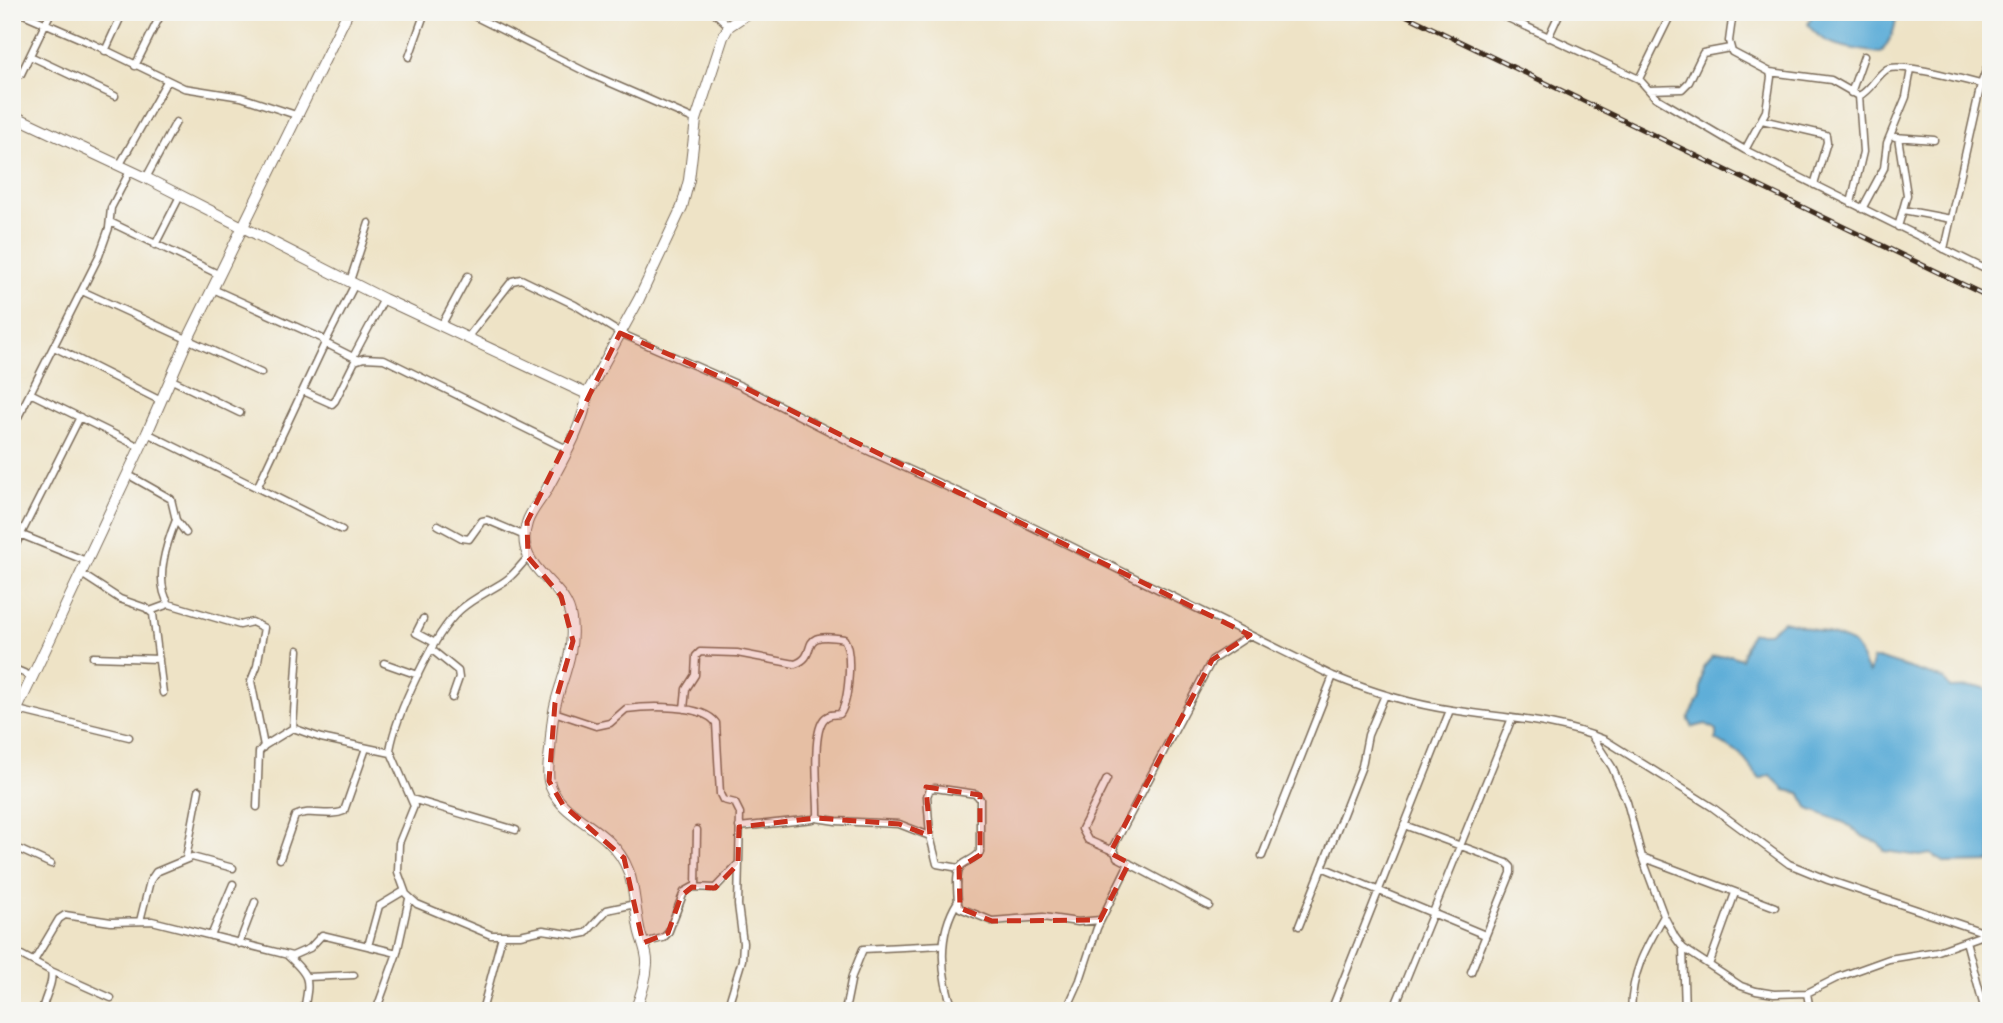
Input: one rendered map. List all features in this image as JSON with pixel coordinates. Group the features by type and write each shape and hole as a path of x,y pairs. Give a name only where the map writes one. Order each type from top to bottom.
{"street":[{"path":"19,12 167,82 184,88 250,99 299,116"},
{"path":"21,74 51,12"},
{"path":"105,51 124,12"},
{"path":"135,66 162,12"},
{"path":"12,720 147,433 187,341 348,12"},
{"path":"409,57 425,12"},
{"path":"466,12 589,73 695,121"},
{"path":"714,12 729,26"},
{"path":"635,1011 642,993 647,961 631,875 624,858 609,841 564,805 549,781 554,712 573,641 571,615 561,596 537,572 528,558 525,536 527,522 545,492 585,410 587,394 639,299 682,207 695,121 723,37 729,26 750,12"},
{"path":"1548,38 1560,12"},
{"path":"1639,79 1672,12"},
{"path":"1732,12 1730,48 1737,56 1770,72 1831,80 1859,96 1891,67 1981,84"},
{"path":"1498,13 1639,79 1655,97 1745,150 1991,272"},
{"path":"1649,90 1682,89 1689,82 1703,53 1730,48"},
{"path":"30,56 115,96"},
{"path":"1851,93 1864,56"},
{"path":"1944,249 1981,84 1991,57"},
{"path":"1862,209 1884,168 1890,137 1906,97 1911,69"},
{"path":"1745,150 1768,105 1770,72"},
{"path":"119,166 167,82"},
{"path":"1851,203 1863,146 1859,96"},
{"path":"12,115 146,178 384,299 587,394"},
{"path":"1762,120 1826,135 1827,142 1814,185"},
{"path":"146,178 176,122"},
{"path":"1890,137 1934,140"},
{"path":"1898,227 1907,195 1899,137"},
{"path":"12,429 99,256 114,200 130,171"},
{"path":"155,245 180,196"},
{"path":"1903,210 1951,219"},
{"path":"110,222 220,275"},
{"path":"257,488 352,283 369,223"},
{"path":"441,326 468,276"},
{"path":"467,338 516,278 575,305 620,333 741,386 864,449 1002,512 1333,676 1385,695 1450,710 1574,728 1591,734 1713,807 1789,864 1828,880 1988,933"},
{"path":"213,289 321,338 325,343 355,358 376,358 393,362 567,449"},
{"path":"82,291 261,373"},
{"path":"303,391 329,404 333,403 384,299"},
{"path":"54,347 161,401"},
{"path":"170,379 240,413"},
{"path":"30,393 140,447"},
{"path":"12,403 23,408"},
{"path":"12,552 80,417"},
{"path":"147,433 342,530"},
{"path":"127,474 171,499 176,520 186,533"},
{"path":"169,604 162,593 163,564 168,539 176,520"},
{"path":"438,525 469,539 482,521 487,520 525,536"},
{"path":"12,531 86,561"},
{"path":"528,558 505,581 458,612 433,646 418,675 392,743 391,753 414,806 399,843 398,872 404,891 417,904 491,935 502,936 538,930 576,935 586,933 607,910 635,904"},
{"path":"80,573 120,599 150,611 155,621 163,694"},
{"path":"150,611 169,604 240,625 252,622 264,628 257,666 251,681 264,746"},
{"path":"423,619 416,633 457,671 458,678 452,698"},
{"path":"1113,851 1212,660 1250,635"},
{"path":"684,709 686,688 695,675 696,656 700,652 737,653 795,664 801,663 816,637 846,640 849,667 844,708 840,714 824,719 816,745 819,807 816,818"},
{"path":"293,728 298,650"},
{"path":"93,657 159,659"},
{"path":"384,663 418,675"},
{"path":"12,668 33,677"},
{"path":"1262,856 1333,676"},
{"path":"1299,926 1362,766 1368,734 1385,695"},
{"path":"554,712 596,726 610,723 626,709 684,709 701,712 716,723 720,794 723,800 737,806 739,827 738,905 743,951 728,1006"},
{"path":"18,710 129,737"},
{"path":"1331,1011 1450,710"},
{"path":"1392,1011 1512,718"},
{"path":"257,807 257,759 264,746 293,728"},
{"path":"293,728 321,738 391,753"},
{"path":"1591,734 1612,766 1664,916 1683,948 1741,986 1774,994 1807,993 1839,977 1889,959 1938,951 1988,933"},
{"path":"280,859 295,816 301,813 338,814 344,811 366,748"},
{"path":"1107,779 1082,829 1087,839 1209,906"},
{"path":"930,789 972,793 980,799 979,854 959,868 937,864 930,836 927,796 930,789"},
{"path":"186,858 199,790"},
{"path":"412,799 516,830"},
{"path":"739,827 816,818 899,824 930,836"},
{"path":"1404,825 1507,863 1511,867 1511,873 1471,972"},
{"path":"696,887 697,830"},
{"path":"12,846 51,863"},
{"path":"1642,857 1775,907"},
{"path":"141,921 153,874 186,858 198,858 233,868"},
{"path":"1066,1011 1080,980 1100,920 1129,863"},
{"path":"643,943 663,938 668,933 681,896 689,889 719,886 738,864"},
{"path":"1322,867 1485,934"},
{"path":"959,868 958,901 965,912 992,921 1043,918 1078,922 1100,920"},
{"path":"211,936 233,884"},
{"path":"368,946 379,906 404,891"},
{"path":"1709,965 1735,893"},
{"path":"376,1011 397,953 410,899"},
{"path":"954,1011 948,992 943,945 951,912 958,901"},
{"path":"239,944 255,902"},
{"path":"34,961 61,916 69,915 119,923 152,921 287,955 296,955 310,948 322,935 397,953"},
{"path":"1632,1011 1635,973 1664,916"},
{"path":"482,1011 502,936"},
{"path":"1966,941 1985,1011"},
{"path":"845,1011 852,976 863,949 943,945"},
{"path":"1683,948 1685,1011"},
{"path":"12,950 111,998"},
{"path":"287,955 307,977 304,1011"},
{"path":"42,1011 53,979 51,971"},
{"path":"307,977 354,975"},
{"path":"1807,993 1810,1011"}],"highlighted area":[{"path":"620,333 741,386 1250,635 1212,660 1110,853 1129,863 1100,920 992,921 960,908 959,868 980,855 980,795 926,787 930,836 899,824 816,818 739,827 738,864 715,888 692,887 681,896 668,933 643,943 624,858 563,805 549,781 555,703 573,641 561,596 528,557 527,522"}],"water":[{"path":"1813,12 1896,12 1896,18 1892,34 1881,53 1840,46 1822,38 1808,24"},
{"path":"1783,621 1850,642 1858,651 1869,673 1873,659 1881,659 1944,679 1950,688 1982,687 1991,692 1991,862 1946,863 1930,854 1920,856 1885,851 1878,842 1864,837 1845,823 1809,809 1800,793 1785,790 1770,775 1760,779 1740,754 1716,740 1716,730 1706,724 1693,727 1688,719 1700,697 1703,668 1712,657 1731,655 1741,659 1751,633 1769,633"}],"railway":[{"path":"1399,12 1991,298"}]}
